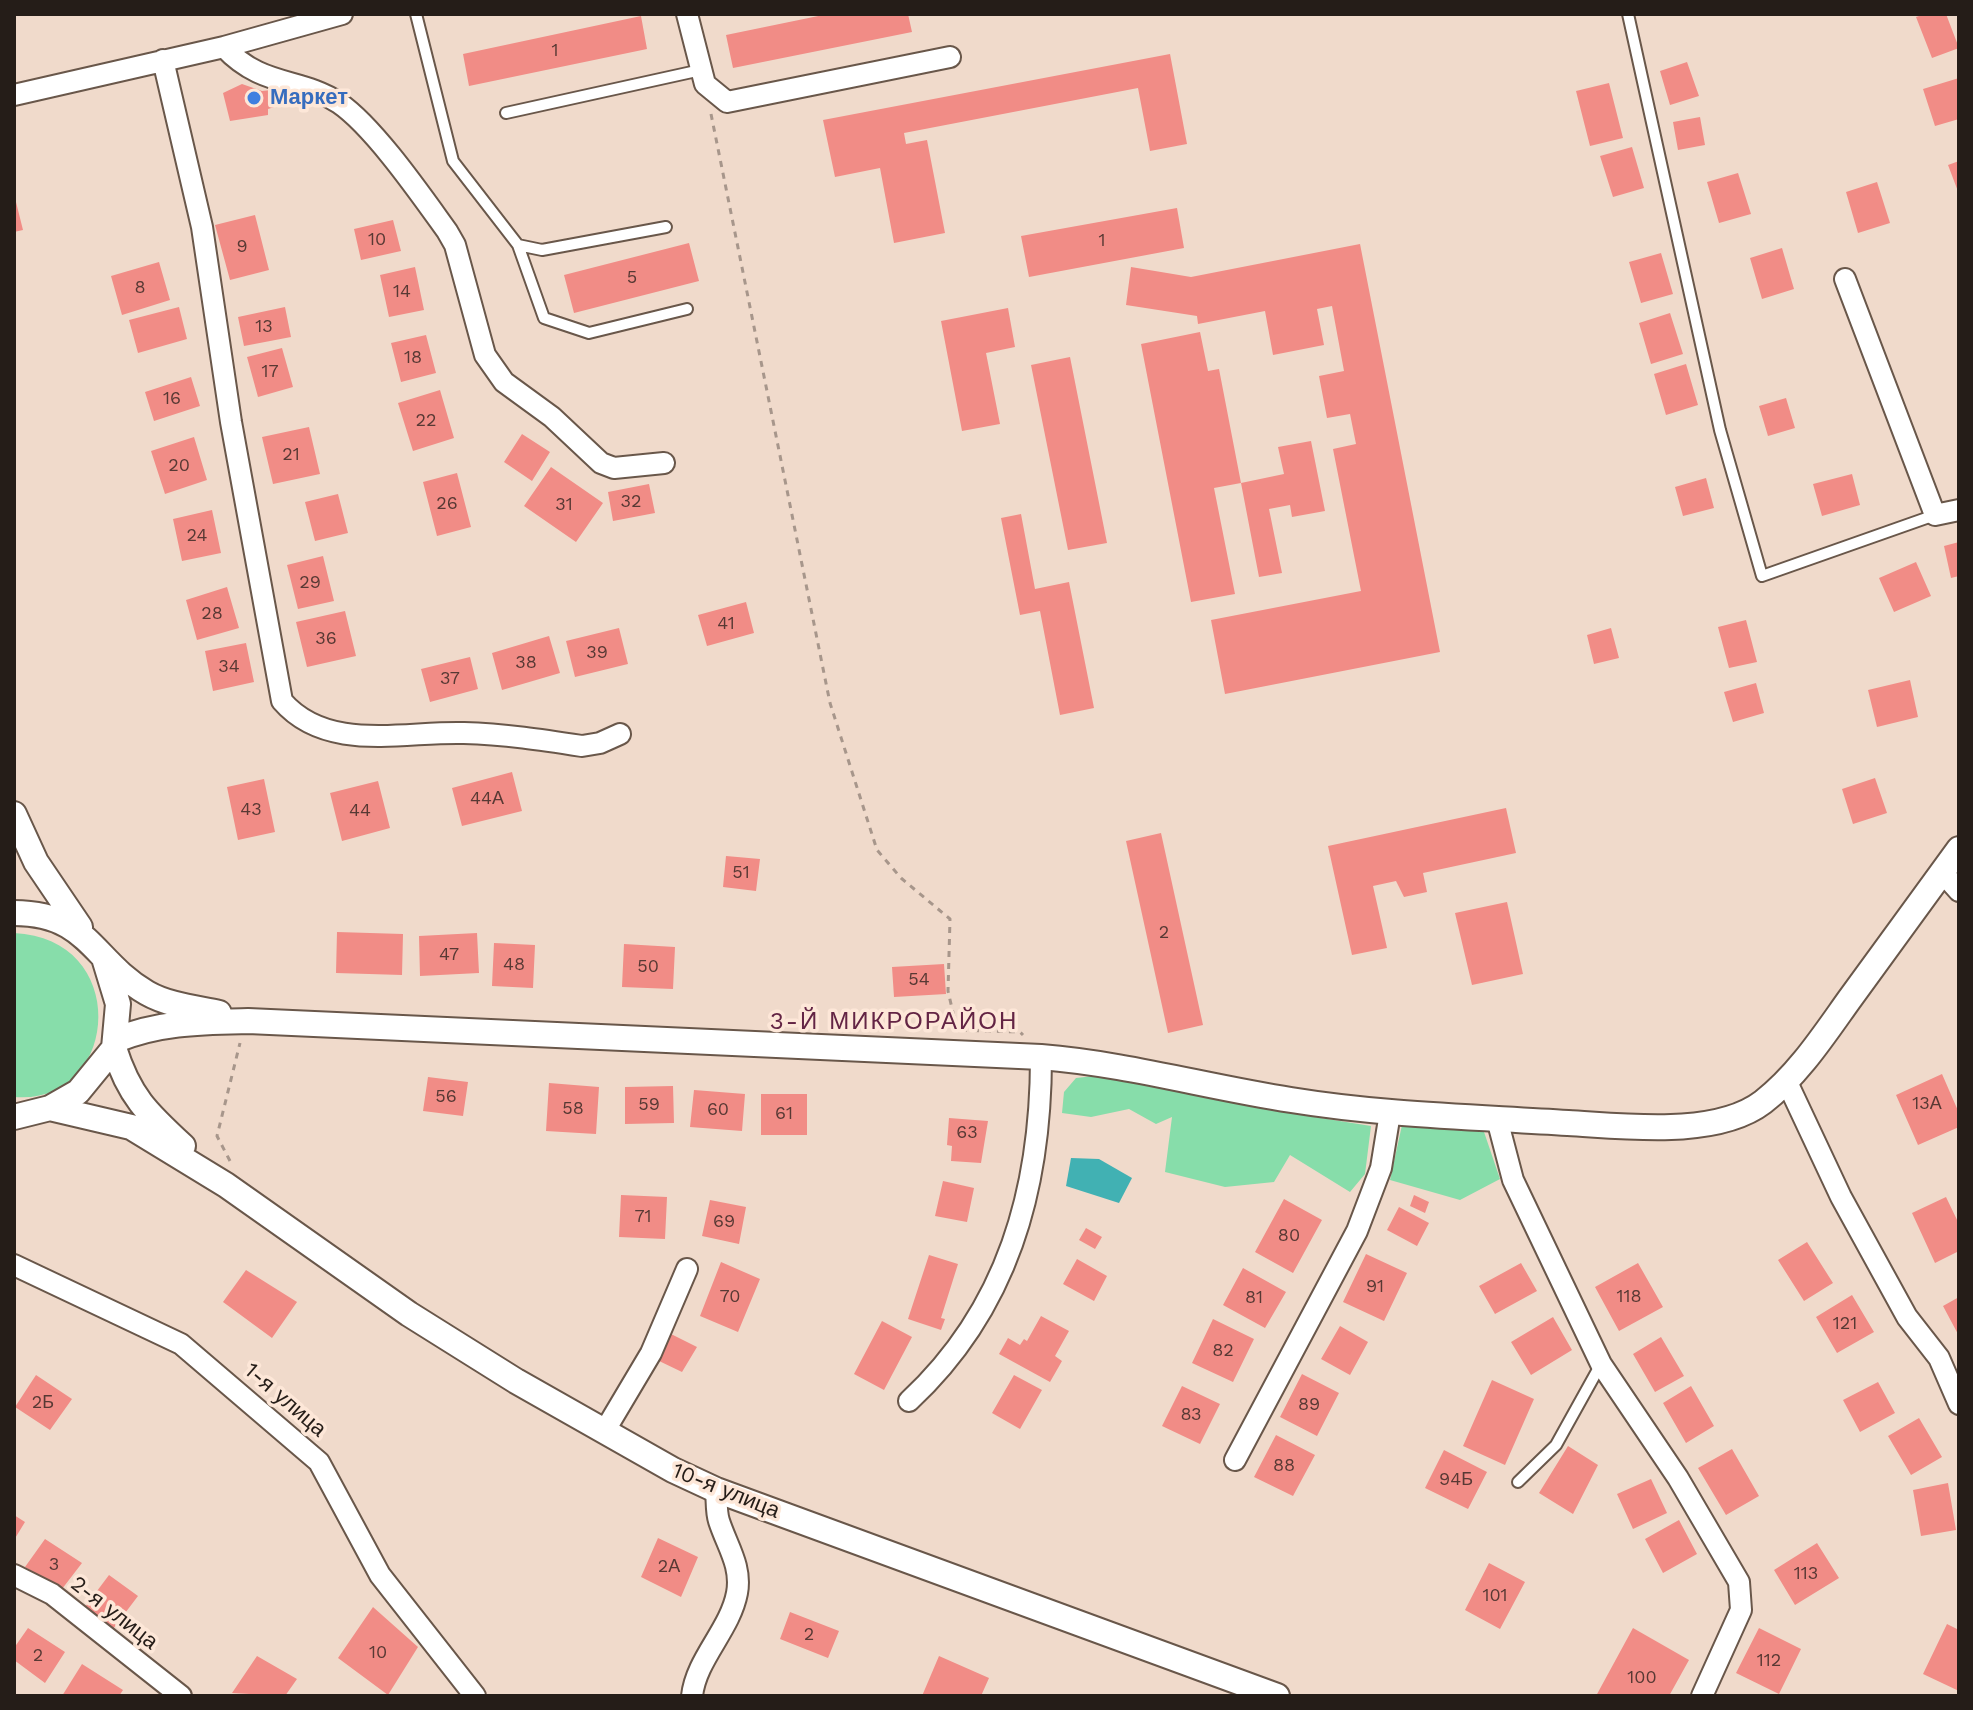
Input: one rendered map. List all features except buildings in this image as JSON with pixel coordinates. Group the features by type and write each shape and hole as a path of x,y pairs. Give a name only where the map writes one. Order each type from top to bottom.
{"street":[{"path":"14,95 224,47 342,14"},
{"path":"687,14 703,77 727,102 950,57"},
{"path":"224,47 253,72 332,99 371,136 451,238 485,355 504,382 560,424 601,463 614,468 664,463"},
{"path":"163,60 202,227 231,422 282,701 305,721 347,735 464,733 582,746 620,734"},
{"path":"1845,279 1935,515 1959,510"},
{"path":"14,814 36,862 104,958 147,993 248,1021"},
{"path":"17,1114 50,1108 78,1092 115,1044 144,1029 186,1022 248,1021 1041,1057 1103,1062 1290,1100 1390,1113 1635,1126 1702,1123 1743,1114 1763,1102 1786,1080 1822,1037 1959,849"},
{"path":"1942,872 1959,891"},
{"path":"14,913 55,917 86,936"},
{"path":"104,958 118,1004 115,1044"},
{"name":"10-я улица","path":"115,1044 125,1083 141,1107 226,1185"},
{"path":"909,1401 937,1375 983,1312 1012,1246 1034,1170 1041,1057"},
{"path":"1786,1080 1841,1197 1907,1317 1939,1358 1957,1394"},
{"name":"10-я улица","path":"50,1108 131,1127 226,1185 409,1314 604,1432 716,1490 1277,1696"},
{"path":"1235,1460 1357,1231 1381,1168 1390,1113"},
{"path":"1497,1119 1513,1180 1601,1364 1678,1478 1739,1582 1741,1610 1702,1696"},
{"name":"1-я улица","path":"14,1265 181,1344 319,1462 380,1575 475,1696"},
{"path":"604,1432 651,1353 687,1269"},
{"path":"692,1696 698,1677 734,1607 738,1590 733,1552 718,1519 716,1490"},
{"name":"2-я улица","path":"14,1575 52,1594 181,1696"}],"lane":[{"path":"416,14 453,161 518,245 544,318 589,333 687,309"},
{"path":"1628,14 1720,430 1762,576 1935,515"},
{"path":"506,113 703,77"},
{"path":"518,245 542,250 666,227"},
{"path":"1518,1482 1556,1445 1601,1364"}],"path":[{"path":"703,77 830,703 877,850 901,878 950,919 948,991 957,1030 1020,1032 1041,1057"},
{"path":"226,1185 235,1173 217,1136 248,1021"}],"green space":[{"path":"14,933 53,942 79,962 94,989 98,1020 92,1050 75,1076 49,1093 14,1097"},
{"path":"1121,1073 1296,1114 1371,1126 1365,1174 1350,1192 1290,1155 1274,1182 1225,1187 1165,1172 1172,1117 1156,1124 1129,1109 1091,1117 1062,1113 1064,1092 1076,1078"},
{"path":"1402,1125 1483,1129 1500,1179 1460,1200 1390,1180"}],"water":[{"path":"1071,1158 1099,1159 1132,1178 1119,1203 1066,1186"}],"place":[{"name":"Маркет","path":"254,98"}],"district":[{"name":"3-Й МИКРОРАЙОН","path":"894,1022"}]}
